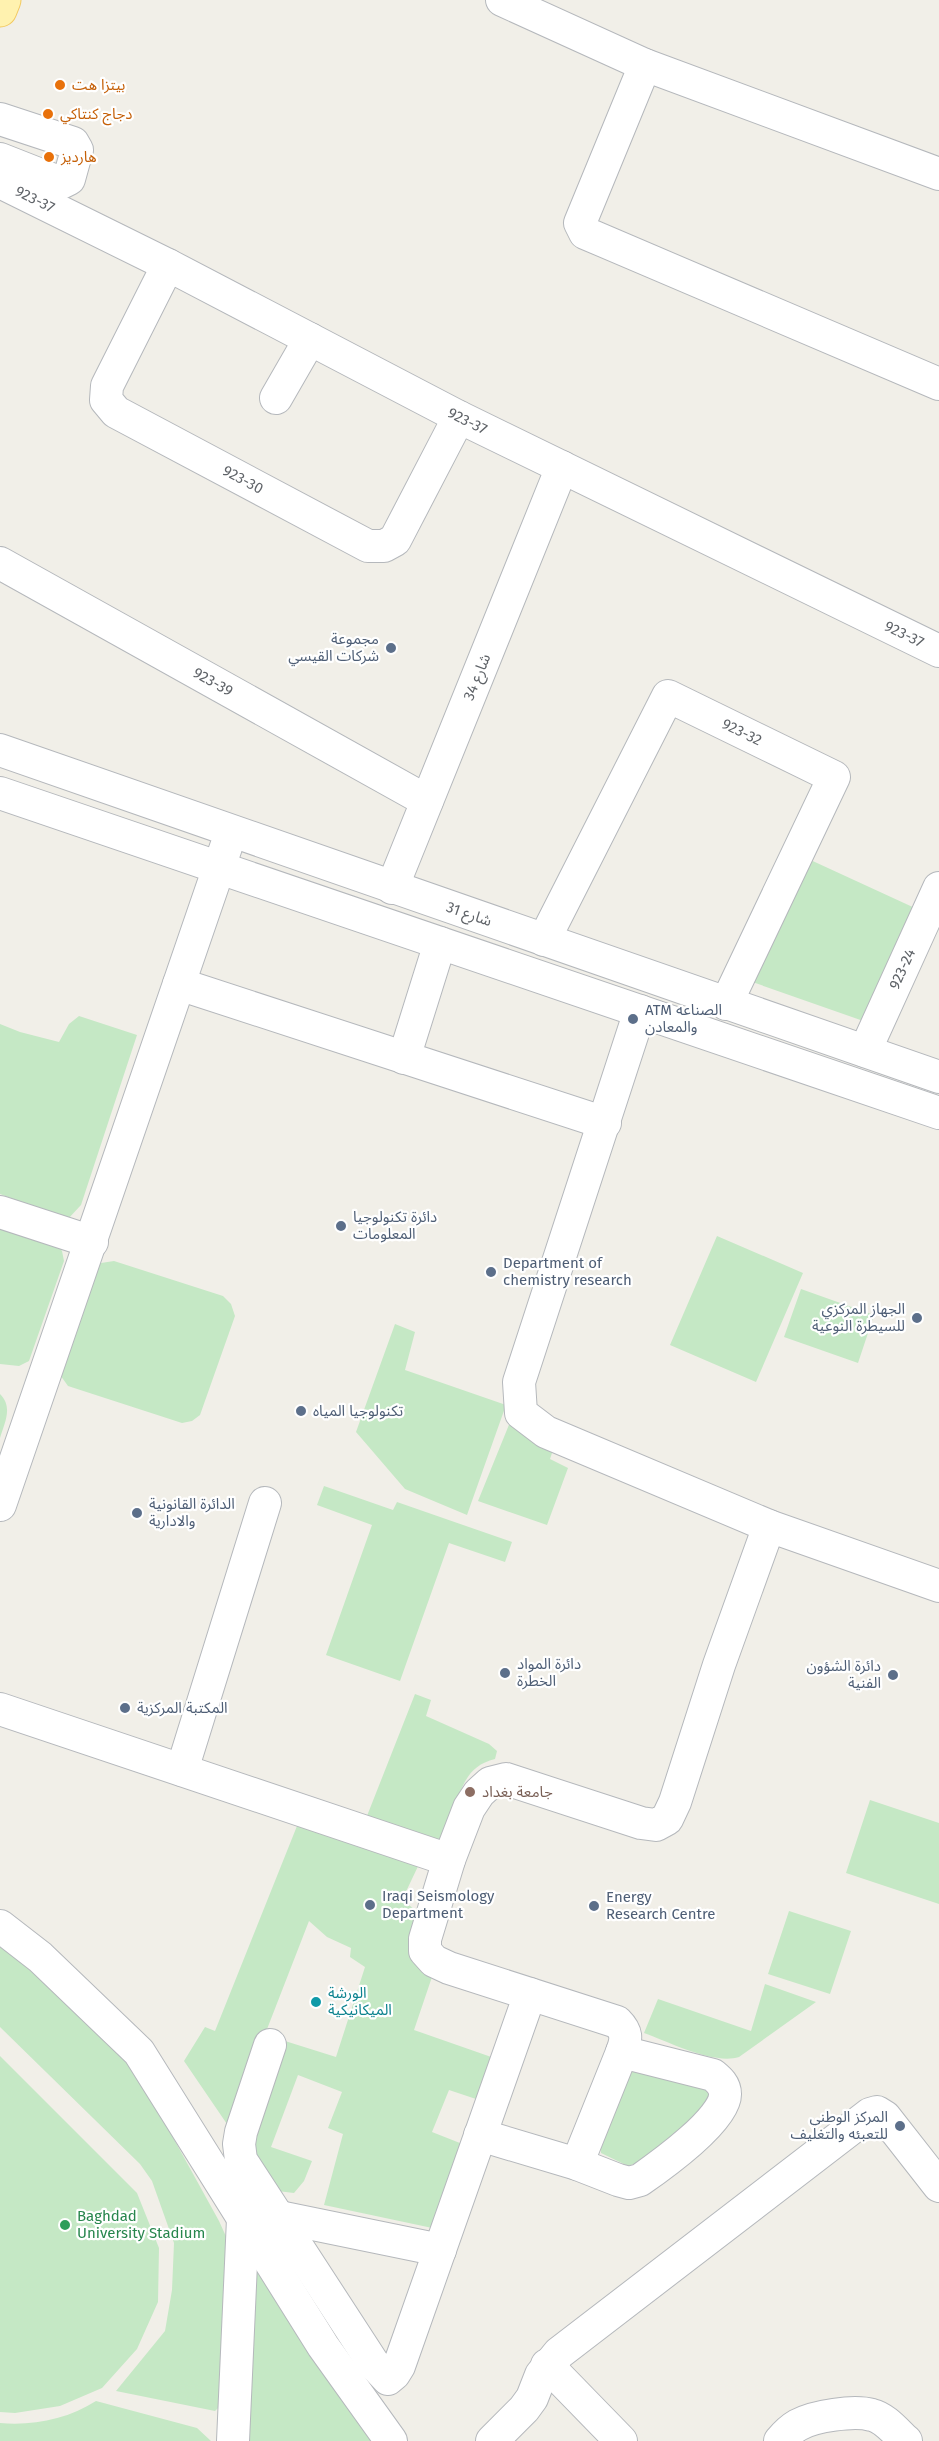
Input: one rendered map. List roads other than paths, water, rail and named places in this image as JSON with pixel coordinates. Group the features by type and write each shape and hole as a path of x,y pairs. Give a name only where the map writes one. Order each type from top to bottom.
{"main road":[{"path":"0,10 3,0"}],"street":[{"path":"502,0 645,65 939,174"},
{"path":"645,65 579,223 585,233 939,384"},
{"path":"0,119 73,143 77,150 69,179 61,183 0,159"},
{"name":"923-37","path":"0,182 168,265 459,417 939,651"},
{"name":"923-30","path":"168,265 107,386 106,400 116,412 368,546 384,546 395,540 459,417"},
{"path":"276,398 310,339"},
{"name":"شارع 34","path":"392,888 562,467"},
{"name":"923-39","path":"0,563 427,801"},
{"name":"923-32","path":"544,940 668,696 834,777 726,1004"},
{"name":"شارع 31","path":"0,750 939,1077"},
{"path":"0,793 939,1113"},
{"path":"0,1505 92,1242 231,830"},
{"name":"923-24","path":"865,1051 939,888"},
{"path":"404,1058 440,943"},
{"path":"179,984 604,1123"},
{"path":"640,1011 519,1382 521,1413 546,1432 768,1526 939,1586"},
{"path":"0,1212 92,1242"},
{"path":"183,1770 265,1503"},
{"path":"577,2164 627,2039 625,2030 617,2022 449,1968 434,1961 425,1951 425,1939 449,1860 469,1808 490,1783 506,1779 640,1823 656,1825 667,1819 675,1802 719,1665 768,1526"},
{"path":"0,1709 449,1860"},
{"path":"0,1926 40,1956 139,2052 323,2346 391,2441"},
{"path":"270,2045 239,2144 241,2160 373,2363 388,2379 399,2366 530,1994"},
{"path":"480,2135 577,2164 618,2181 629,2183 640,2180 705,2127 723,2107 725,2094 723,2084 713,2075 622,2052"},
{"path":"492,2441 528,2403 547,2365 568,2345 870,2114 877,2112 885,2117 939,2186"},
{"path":"279,2217 440,2250"},
{"path":"233,2441 243,2219"},
{"path":"547,2365 621,2441"},
{"path":"780,2441 796,2426 811,2419 854,2414 873,2415 889,2424 906,2441"}],"place":[{"name":"بيتزا هت","path":"60,85"},
{"name":"دجاج كنتاكي","path":"48,114"},
{"name":"هارديز","path":"49,157"},
{"name":"مجموعة شركات القيسي","path":"391,648"},
{"name":"ATM الصناعه والمعادن","path":"633,1019"},
{"name":"دائرة تكنولوجيا المعلومات","path":"341,1226"},
{"name":"Department of chemistry research","path":"491,1272"},
{"name":"الجهاز المركزي للسيطرة النوعية","path":"917,1318"},
{"name":"تكنولوجيا المياه","path":"301,1411"},
{"name":"الدائرة القانونية والادارية","path":"137,1513"},
{"name":"دائرة المواد الخطرة","path":"505,1673"},
{"name":"دائرة الشؤون الفنية","path":"893,1675"},
{"name":"المكتبة المركزية","path":"125,1708"},
{"name":"جامعة بغداد","path":"470,1792"},
{"name":"Iraqi Seismology Department","path":"370,1905"},
{"name":"Energy Research Centre","path":"594,1906"},
{"name":"الورشة الميكانيكية","path":"316,2002"},
{"name":"المركز الوطني للتعبئه والتغليف","path":"900,2126"},
{"name":"Baghdad University Stadium","path":"65,2225"}]}
